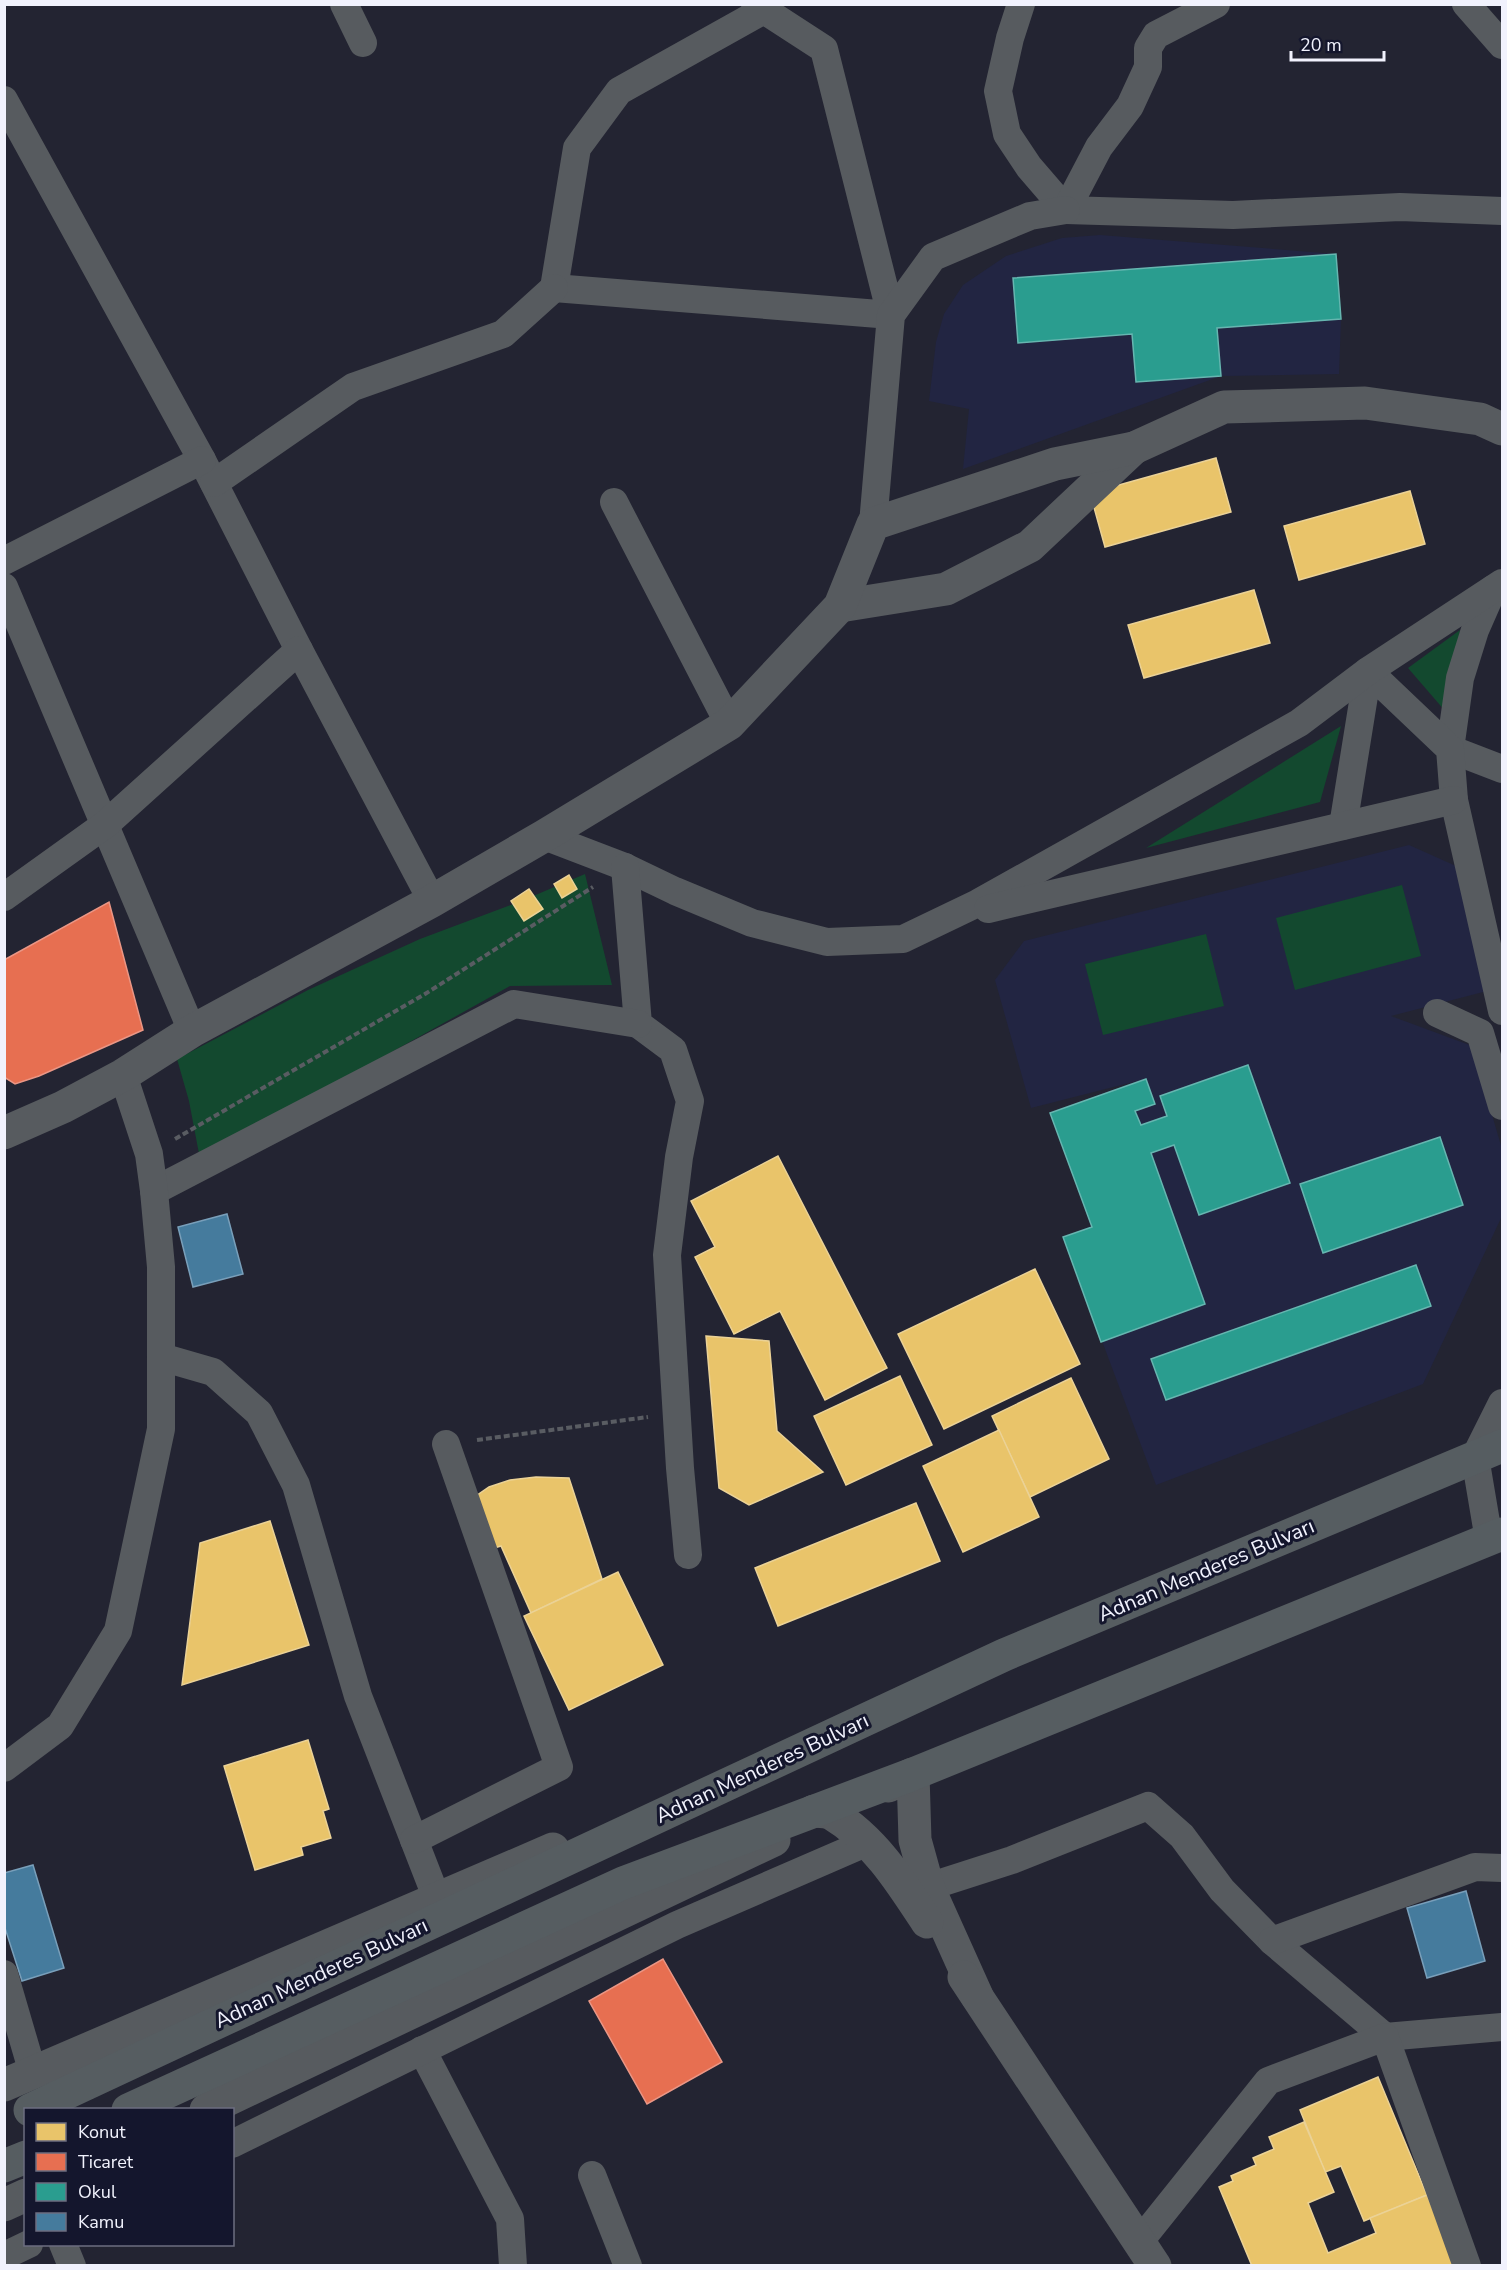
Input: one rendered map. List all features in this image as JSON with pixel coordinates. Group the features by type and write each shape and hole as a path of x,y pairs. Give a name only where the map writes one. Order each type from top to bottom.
{"highway":[{"name":"Adnan Menderes Bulvarı","path":"32,2108 1004,1655 1489,1452"},
{"name":"Adnan Menderes Bulvarı","path":"130,2108 623,1883 823,1812 1496,1537"},
{"path":"4,2121 24,2112"},
{"path":"4,2166 24,2158"}],"street":[{"path":"344,4 363,43"},
{"path":"1021,4 1010,38 998,92 1007,134 1029,167 1066,210"},
{"path":"1066,210 1099,147 1130,106 1148,67 1148,48 1156,35 1216,4"},
{"path":"1466,4 1503,45"},
{"path":"4,561 208,472 353,387 502,334 554,288 578,148 619,91 762,6 824,49 891,315 873,524 840,606 729,724 432,901 192,1031 123,1075 63,1107 4,1133"},
{"path":"4,100 208,472 432,901"},
{"path":"891,315 933,257 1030,216 1066,210 1233,215 1400,207 1503,211"},
{"path":"554,288 891,315"},
{"path":"873,524 1055,464 1134,448 1224,407 1365,403 1480,418 1503,429"},
{"path":"840,606 946,589 1030,546 1134,448"},
{"path":"614,502 729,724"},
{"path":"4,586 192,1031"},
{"path":"544,836 625,867 675,891 752,922 827,942 903,939 978,903 1299,723 1368,671 1498,586"},
{"path":"1498,586 1475,630 1460,678 1449,749 1454,800 1503,1011"},
{"path":"4,897 106,824 299,650"},
{"path":"1368,671 1449,749 1503,769"},
{"path":"1343,826 1368,671"},
{"path":"948,918 1454,800"},
{"path":"625,867 638,1024"},
{"path":"154,1191 513,1004 638,1024 673,1050 690,1101 679,1157 667,1255 688,1555"},
{"path":"1437,1013 1480,1033 1503,1106"},
{"path":"4,1767 60,1726 118,1631 161,1429 161,1267 154,1191 149,1154 123,1075"},
{"path":"161,1357 213,1372 259,1413 296,1485 358,1696 437,1899"},
{"path":"1496,1537 1489,1452 1503,1403"},
{"path":"414,1840 560,1767 446,1444"},
{"path":"4,1974 19,2079 1004,1655"},
{"path":"913,1774 915,1840 928,1887 977,1996"},
{"path":"928,1887 1012,1860 1148,1806 1182,1836 1222,1890 1272,1941 1385,2037 1467,2265"},
{"path":"208,2108 823,1812 868,1842 898,1877 1147,2253 1268,2081 1385,2037 1503,2027"},
{"path":"234,2143 677,1925 868,1842"},
{"path":"1272,1941 1475,1867 1503,1868"},
{"path":"422,2050 510,2219 513,2265"},
{"path":"592,2175 628,2265"},
{"path":"4,2205 24,2196"},
{"path":"4,2256 25,2246"},
{"path":"64,2246 72,2265"}],"path":[{"path":"149,1154 425,994 625,867"},
{"path":"446,1444 677,1413"}],"shaded area":[{"path":"1100,235 1336,254 1341,319 1339,374 1221,376 963,469 969,409 929,401 936,342 944,314 963,285 1006,256 1062,238"},
{"path":"1409,845 1456,866 1487,991 1391,1016 1472,1046 1502,1149 1502,1216 1423,1384 1156,1485 1063,1237 1091,1226 1050,1113 1137,1081 1031,1108 995,980 1024,941"}],"green space":[{"path":"1460,630 1446,712 1408,668"},
{"path":"1341,726 1320,802 1146,848"},
{"path":"585,874 612,985 510,986 200,1159 189,1101 177,1059 308,990 420,939 519,902"},
{"path":"1402,885 1421,956 1295,990 1276,918"},
{"path":"1206,934 1224,1006 1103,1035 1085,964"}],"building: Konut":[{"path":"1216,458 1231,512 1105,547 1090,493"},
{"path":"1410,491 1425,544 1299,580 1284,526"},
{"path":"1254,590 1270,643 1144,678 1128,625"},
{"path":"569,875 577,889 562,898 554,884"},
{"path":"529,889 543,909 524,921 511,901"},
{"path":"778,1156 887,1368 825,1400 780,1311 734,1334 695,1257 715,1247 691,1201"},
{"path":"1035,1269 1080,1364 944,1429 898,1334"},
{"path":"706,1336 769,1341 777,1431 823,1472 749,1505 719,1488"},
{"path":"900,1376 932,1445 846,1485 814,1416"},
{"path":"1071,1378 1109,1459 1030,1497 992,1416"},
{"path":"999,1430 1039,1517 963,1552 923,1466"},
{"path":"536,1477 569,1478 602,1579 531,1613 501,1546 494,1548 473,1498 489,1487 510,1480"},
{"path":"916,1503 940,1561 778,1626 755,1568"},
{"path":"270,1521 309,1645 182,1685 200,1543"},
{"path":"618,1572 663,1665 569,1710 524,1616"},
{"path":"308,1740 329,1809 323,1811 331,1838 301,1847 303,1855 255,1870 224,1766"},
{"path":"1378,2077 1427,2195 1364,2221 1341,2166 1325,2172 1300,2110"},
{"path":"1304,2122 1334,2192 1308,2203 1328,2253 1376,2233 1370,2218 1427,2195 1457,2266 1252,2266 1219,2187 1233,2181 1231,2176 1256,2165 1253,2158 1274,2149 1269,2137"}],"building: Ticaret":[{"path":"109,902 143,1030 39,1076 15,1084 4,1077 4,960"},
{"path":"663,1959 722,2062 647,2104 589,2001"}],"building: Okul":[{"path":"1336,254 1341,319 1217,328 1221,376 1136,382 1132,334 1018,343 1013,278"},
{"path":"1248,1065 1290,1183 1199,1215 1174,1145 1151,1153 1205,1304 1101,1342 1063,1237 1092,1227 1050,1113 1146,1079 1155,1104 1135,1111 1141,1125 1167,1116 1160,1096"},
{"path":"1440,1137 1463,1205 1323,1253 1300,1184"},
{"path":"1416,1265 1431,1306 1166,1400 1151,1359"}],"building: Kamu":[{"path":"227,1214 243,1274 193,1287 178,1227"},
{"path":"33,1865 64,1968 22,1981 4,1925 4,1873"},
{"path":"1466,1891 1485,1961 1427,1978 1407,1908"}]}
